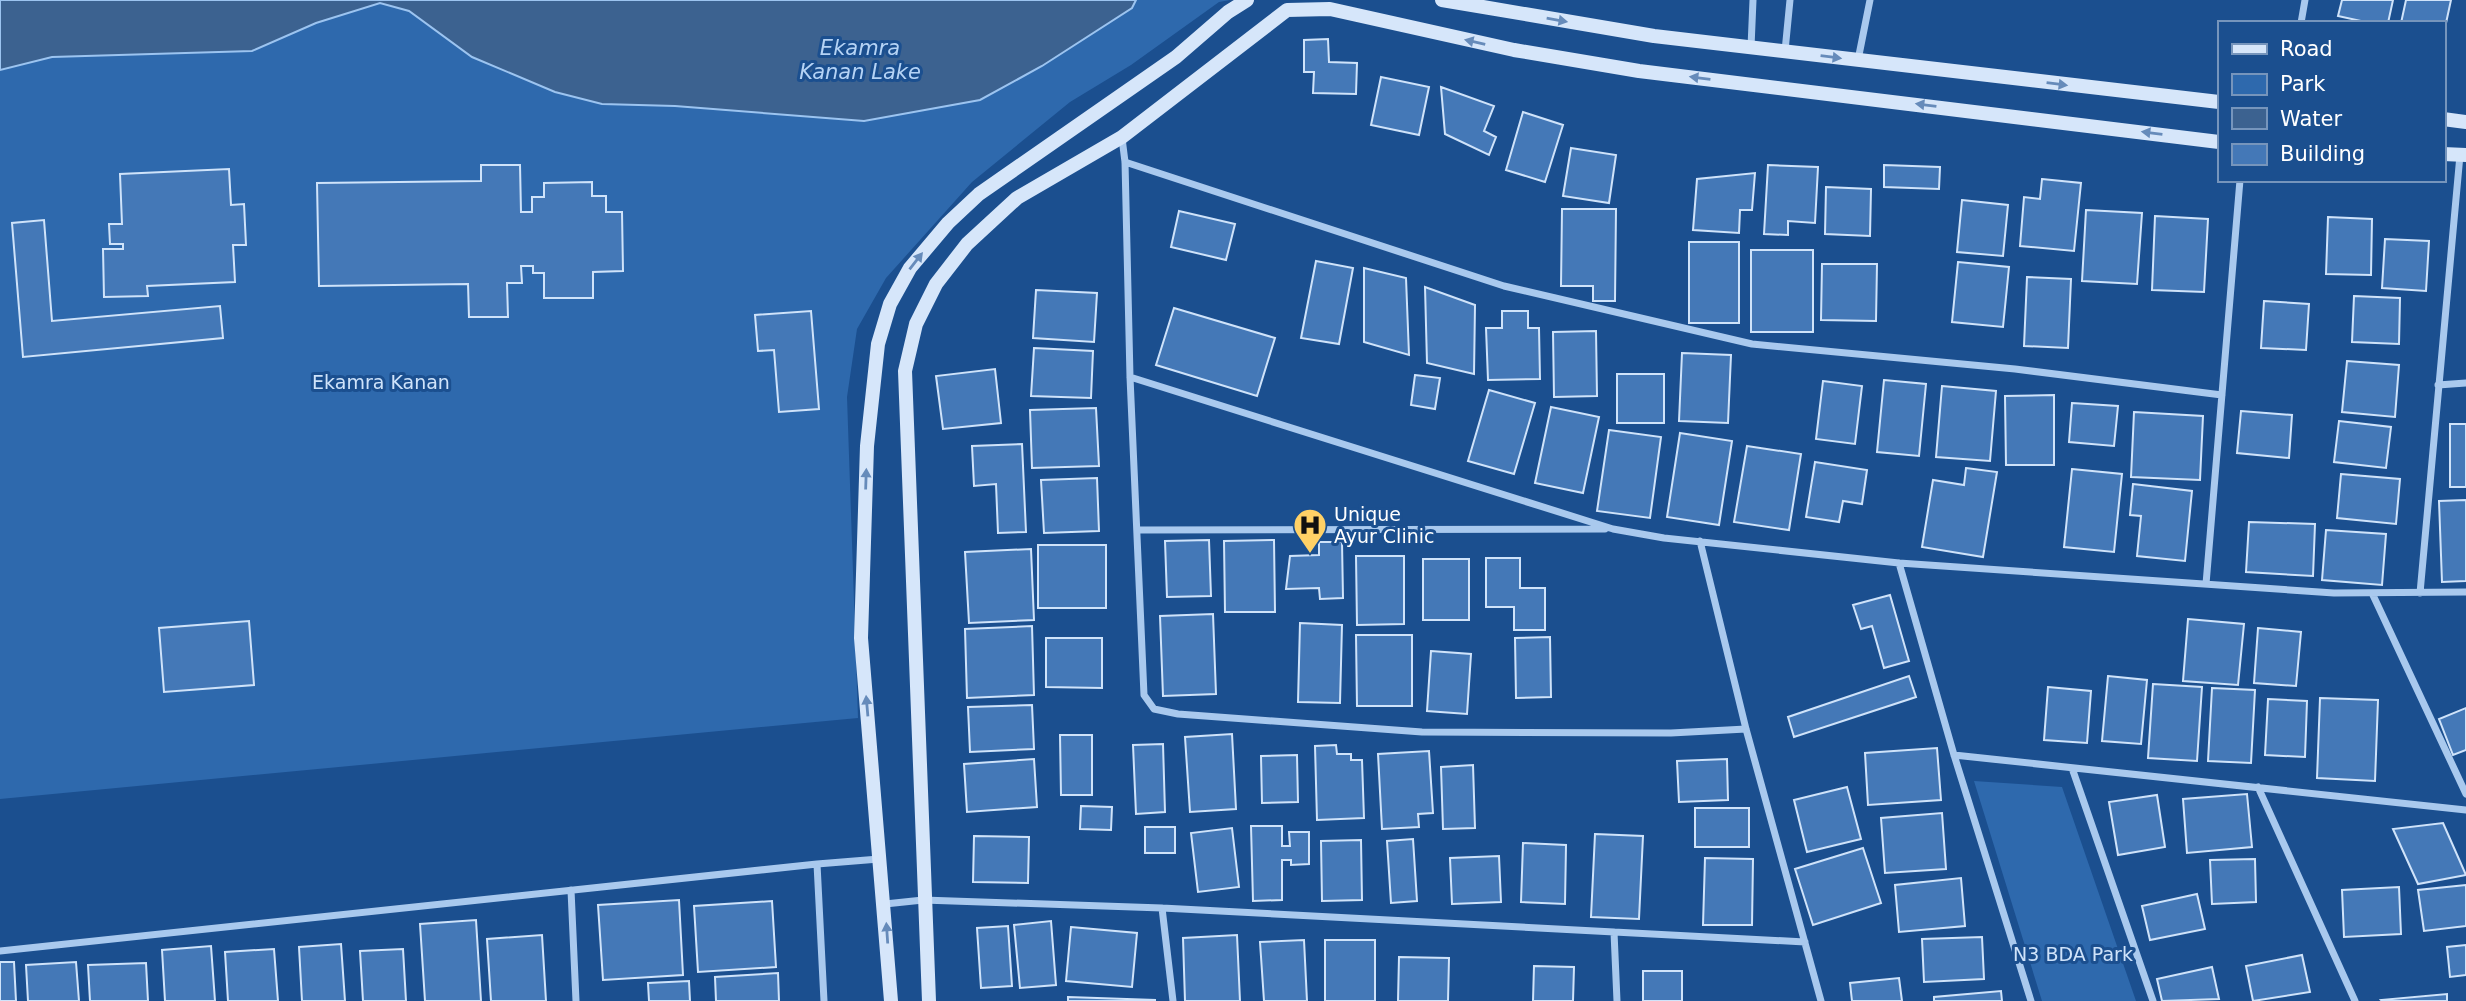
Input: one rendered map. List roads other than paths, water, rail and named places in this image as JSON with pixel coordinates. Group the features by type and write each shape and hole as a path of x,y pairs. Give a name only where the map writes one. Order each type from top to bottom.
{"street":[{"path":"891,1001 862,638 867,446 878,344 890,304 910,268 948,223 979,194 1176,57 1228,12 1247,0"},
{"path":"1442,0 1654,36 2218,102"},
{"path":"1751,48 1753,0"},
{"path":"1785,52 1790,0"},
{"path":"1858,60 1870,0"},
{"path":"2301,21 2305,0"},
{"path":"929,1001 923,900 905,371 916,324 936,284 967,244 1017,198 1122,137 1287,10 1330,9 1514,50 1639,71 2218,142"},
{"path":"2445,119 2466,122"},
{"path":"1122,137 1144,695 1154,709 1178,714 1422,732 1671,733 1746,729"},
{"path":"2420,593 2438,385 2463,154 2445,153"},
{"path":"1125,162 1504,286 1752,344 2015,369 2222,395"},
{"path":"2206,584 2240,182"},
{"path":"1130,376 1613,529"},
{"path":"2438,385 2466,383"},
{"path":"1137,530 1613,529 1899,562 2372,593 2466,592"},
{"path":"1700,541 1746,729 1821,1001"},
{"path":"1899,562 1954,755 2031,1001"},
{"path":"2372,593 2466,794"},
{"path":"1954,755 2466,810"},
{"path":"2072,768 2153,1001"},
{"path":"2258,787 2355,1001"},
{"path":"0,951 881,859"},
{"path":"817,864 824,1001"},
{"path":"571,890 576,1001"},
{"path":"885,904 923,900 1162,908 1805,943"},
{"path":"1162,908 1173,1001"},
{"path":"1614,932 1617,1001"}],"water":[{"name":"Ekamra Kanan Lake","path":"0,0 1136,0 1132,8 1042,66 980,100 864,121 675,106 602,104 555,92 472,57 409,11 380,3 316,23 252,51 52,57 0,70"}],"place":[{"name":"Unique Ayur Clinic","path":"1310,555"}],"park label":[{"name":"Ekamra Kanan","path":"381,382"},
{"name":"N3 BDA Park","path":"2073,954"}]}
